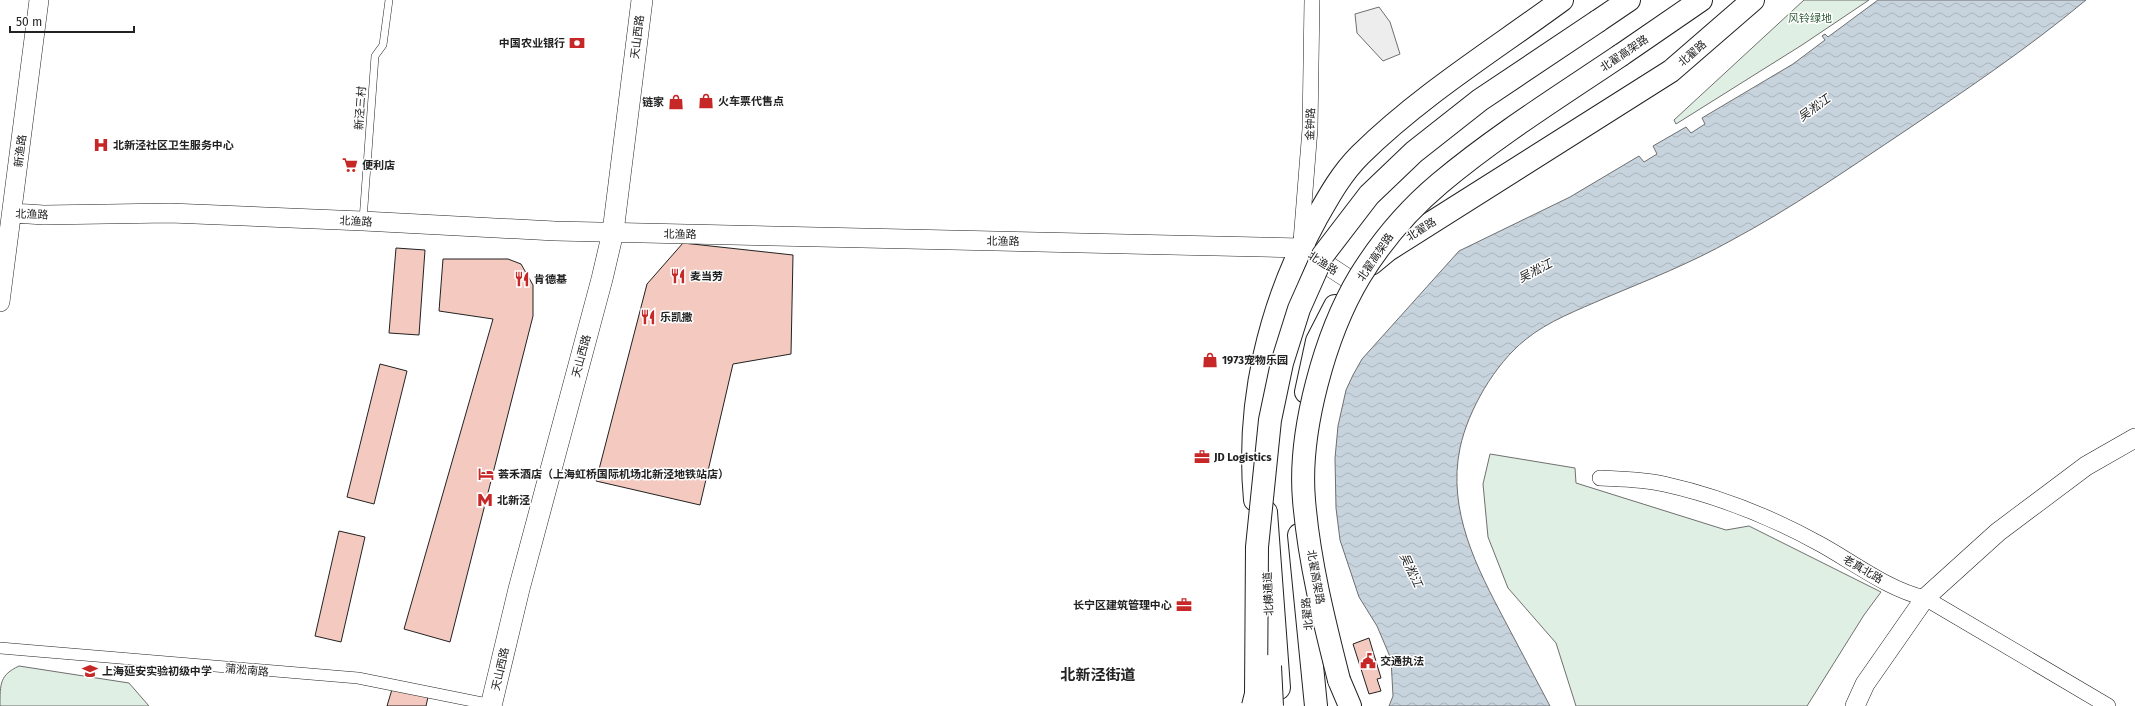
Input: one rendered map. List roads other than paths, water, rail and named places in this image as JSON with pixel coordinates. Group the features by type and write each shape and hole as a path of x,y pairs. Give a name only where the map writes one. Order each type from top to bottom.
{"main road":[{"name":"天山西路","path":"492,705 519,589 613,232 642,0"},
{"path":"1272,705 1254,481 1255,411 1267,339 1285,283 1301,248 1338,180 1360,155 1425,98 1562,0"},
{"path":"1253,706 1256,694 1257,547 1270,420 1282,363 1299,309 1323,255 1368,194 1414,152 1480,100 1629,0"},
{"name":"北翟高架路","path":"1348,706 1339,680 1322,614 1304,499 1309,421 1319,376 1338,322 1360,277 1395,228 1439,184 1502,136 1701,0"},
{"name":"北翟路","path":"1316,706 1294,491 1307,380 1317,341 1350,280 1388,250 1671,71 1752,0"},
{"name":"北横通道","path":"1263,481 1272,705"}],"street":[{"name":"新渔路","path":"0,302 6,212 39,0"},
{"name":"金钟路","path":"1301,248 1310,129 1312,0"},
{"name":"北渔路","path":"6,212 44,215 170,213 363,221 555,232 613,232 1301,248 1350,280"},
{"path":"1855,706 1865,684 1925,598 1998,532 2086,466 2135,438"},
{"name":"老真北路","path":"1600,478 1635,480 1663,484 1739,507 1798,532 1907,594 1925,598 2108,706"},
{"name":"蒲淞南路","path":"0,648 358,678 492,705"}],"lane":[{"name":"新泾三村","path":"363,221 374,56 384,46 389,0"}],"water":[{"name":"吴淞江","path":"1878,0 2086,0 2041,36 1971,86 1838,176 1775,216 1701,256 1543,327 1514,350 1493,375 1469,418 1460,448 1457,471 1458,494 1461,516 1475,560 1494,601 1550,706 1389,706 1393,696 1391,659 1377,626 1359,597 1340,540 1336,508 1335,458 1338,426 1346,390 1362,359 1459,251 1570,197 1639,156 1644,162 1657,154 1653,146 1686,127 1691,133 1705,124 1702,118 1793,64 1825,40 1822,36 1825,34 1828,37"}],"place":[{"name":"中国农业银行","path":"577,43"},
{"name":"火车票代售点","path":"706,101"},
{"name":"链家","path":"676,102"},
{"name":"北新泾社区卫生服务中心","path":"101,145"},
{"name":"便利店","path":"350,165"},
{"name":"麦当劳","path":"678,276"},
{"name":"肯德基","path":"522,279"},
{"name":"乐凯撒","path":"648,317"},
{"name":"1973宠物乐园","path":"1210,360"},
{"name":"JD Logistics","path":"1202,457"},
{"name":"荟禾酒店（上海虹桥国际机场北新泾地铁站店）","path":"486,474"},
{"name":"北新泾","path":"485,500"},
{"name":"长宁区建筑管理中心","path":"1184,605"},
{"name":"交通执法","path":"1368,661"},
{"name":"上海延安实验初级中学","path":"90,671"}],"district":[{"name":"北新泾街道","path":"1098,675"}],"park label":[{"name":"风铃绿地","path":"1810,18"}]}
